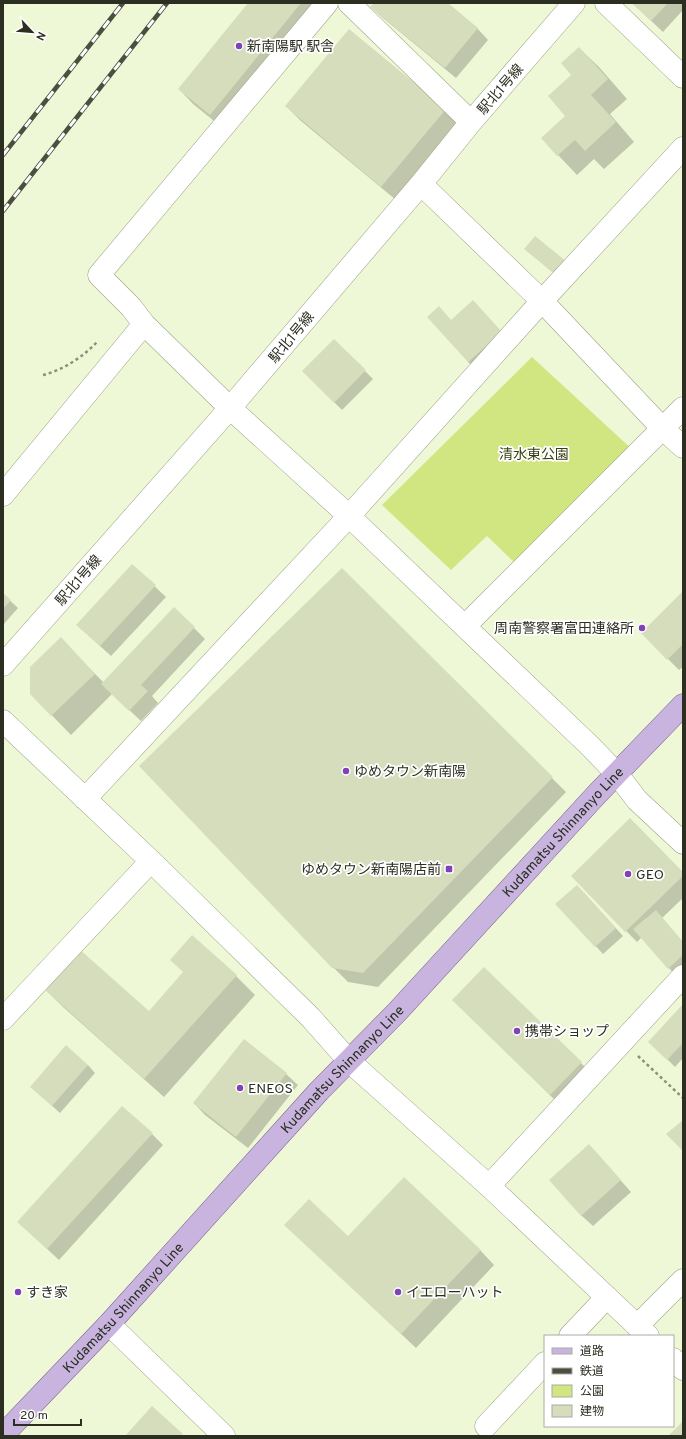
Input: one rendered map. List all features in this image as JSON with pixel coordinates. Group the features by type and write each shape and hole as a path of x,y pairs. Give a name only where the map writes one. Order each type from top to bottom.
{"main road":[{"name":"Kudamatsu Shinnanyo Line","path":"3,1435 109,1324 314,1097 397,1012 597,794 683,706"}],"street":[{"path":"327,3 99,275 131,307 144,324 230,408 349,516 589,745 617,774 637,800 683,843"},
{"path":"349,3 471,122"},
{"name":"駅北1号線","path":"3,665 230,408 421,184 471,122 574,3"},
{"path":"606,3 683,77"},
{"path":"85,799 349,516 542,301 683,148"},
{"path":"421,184 542,301 663,429 683,447"},
{"path":"3,496 144,324"},
{"path":"465,626 683,408"},
{"path":"3,722 151,861 311,1018 349,1060 489,1186 643,1331 683,1280"},
{"path":"3,1019 151,861"},
{"path":"489,1186 683,976"},
{"path":"571,1335 607,1297"},
{"path":"109,1324 224,1436"},
{"path":"674,1360 683,1369"},
{"path":"486,1426 544,1364"}],"path":[{"path":"43,375 70,364 90,350 100,339"},
{"path":"623,1042 683,1098"}],"green space":[{"name":"清水東公園","path":"532,357 635,452 519,567 487,536 451,570 382,505"}],"building":[{"name":"新南陽駅 駅舎","path":"248,3 301,3 210,115 178,89"},
{"path":"374,3 448,3 478,28 445,68 370,7"},
{"path":"632,3 668,3 651,21"},
{"path":"349,29 446,109 381,187 285,106"},
{"path":"579,47 608,79 591,95 616,122 585,151 575,140 557,156 541,138 565,116 548,96 571,75 561,63"},
{"path":"535,236 566,261 555,274 524,249"},
{"path":"473,300 502,332 468,362 427,317 439,306 451,320"},
{"path":"334,339 366,370 334,403 302,371"},
{"path":"132,564 156,585 100,646 76,625"},
{"name":"ゆめタウン新南陽","path":"342,568 553,777 363,973 332,968 139,766"},
{"path":"683,591 683,644 667,660 641,633"},
{"path":"3,593 11,600 3,609"},
{"path":"174,607 195,627 141,685 148,691 129,711 101,684"},
{"path":"61,637 95,674 51,716 30,694 30,667"},
{"name":"GEO","path":"630,818 683,872 683,876 625,932 571,876"},
{"path":"577,885 616,928 595,947 555,904"},
{"path":"656,910 683,942 683,955 668,969 633,929"},
{"path":"192,935 237,975 144,1079 43,988 78,948 149,1011 183,972 170,960"},
{"name":"携帯ショップ","path":"484,967 582,1062 550,1095 452,1000"},
{"path":"683,1004 683,1043 667,1060 648,1042"},
{"name":"ENEOS","path":"244,1039 287,1073 236,1137 193,1103"},
{"path":"66,1045 88,1065 52,1106 30,1087"},
{"path":"122,1106 153,1133 47,1249 17,1222"},
{"path":"683,1120 683,1151 666,1134"},
{"path":"589,1144 621,1180 581,1216 549,1180"},
{"name":"イエローハット","path":"404,1177 481,1250 401,1334 284,1225 309,1199 348,1236"},
{"path":"152,1406 183,1434 181,1436 125,1436"},
{"path":"683,1421 683,1436 668,1436"}],"railway":[{"path":"3,155 123,3"},
{"path":"3,211 167,3"}],"place":[{"name":"新南陽駅 駅舎","path":"239,46"},
{"name":"周南警察署富田連絡所","path":"642,628"},
{"name":"ゆめタウン新南陽","path":"346,771"},
{"name":"ゆめタウン新南陽店前","path":"449,869"},
{"name":"GEO","path":"628,874"},
{"name":"携帯ショップ","path":"517,1031"},
{"name":"ENEOS","path":"240,1088"},
{"name":"すき家","path":"18,1292"},
{"name":"イエローハット","path":"398,1292"}]}
